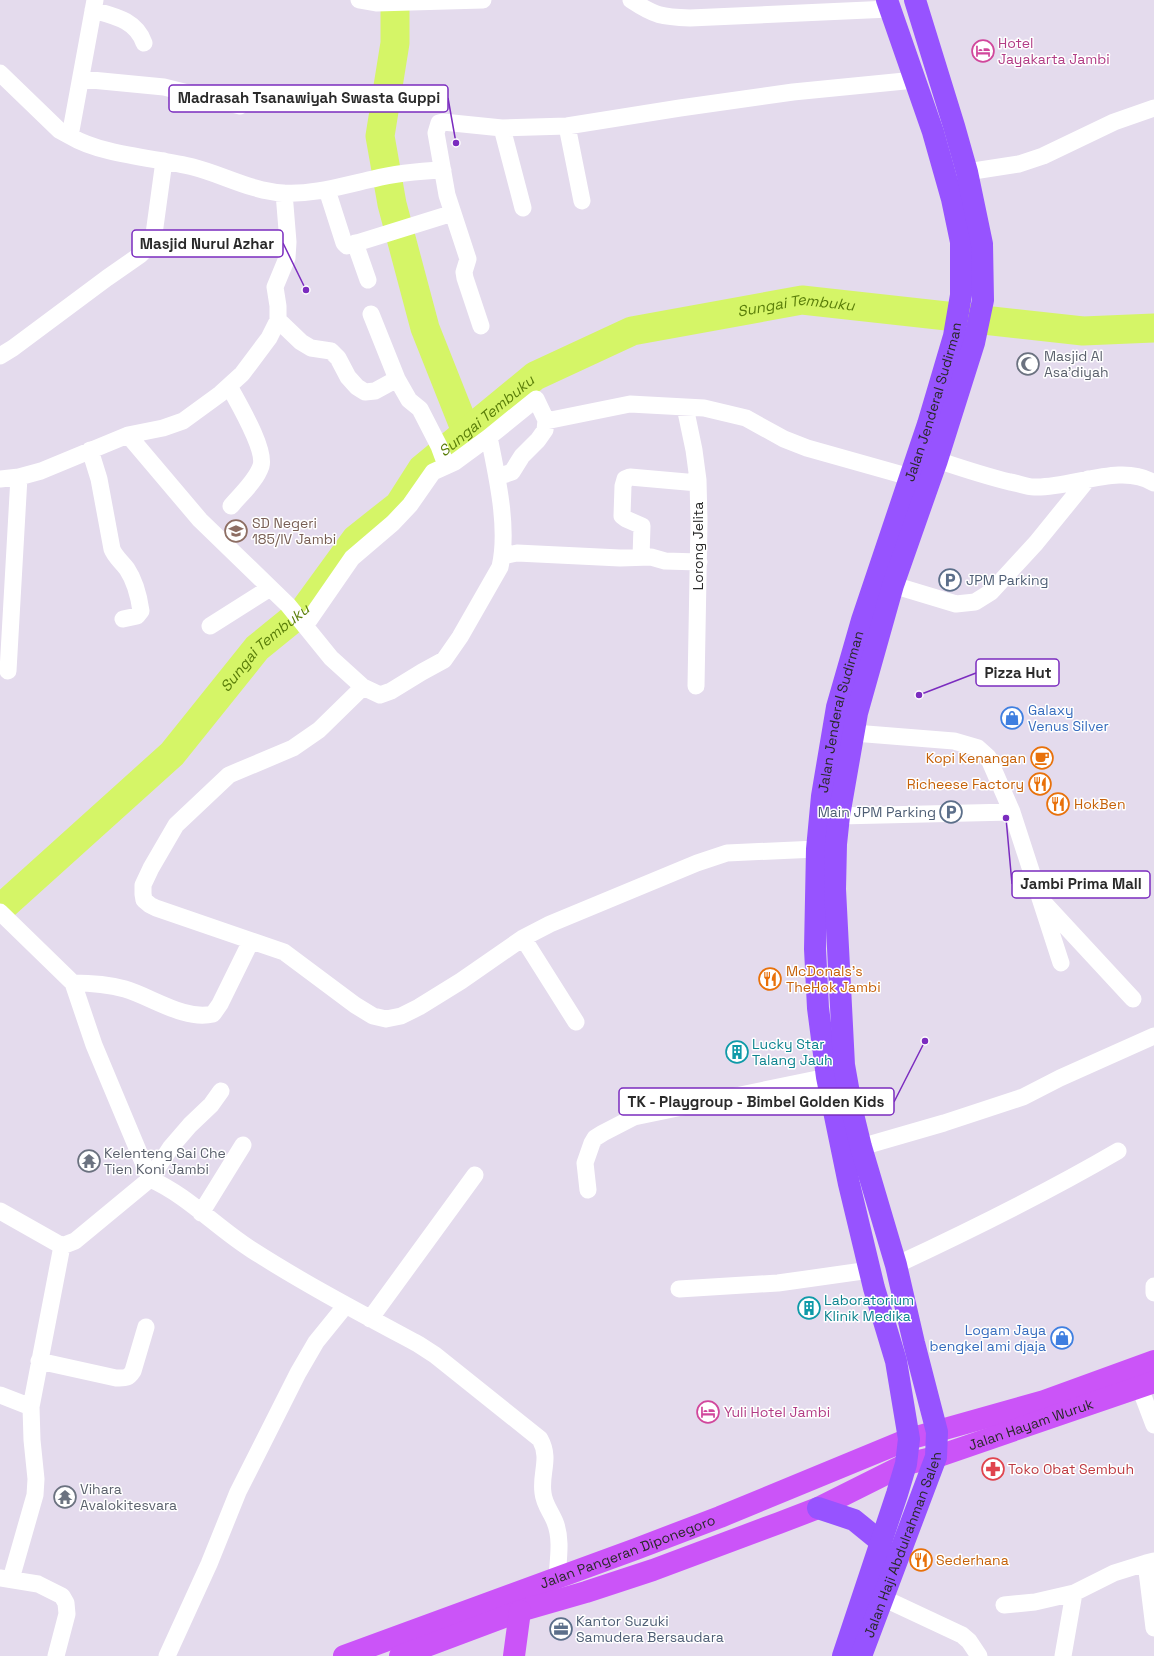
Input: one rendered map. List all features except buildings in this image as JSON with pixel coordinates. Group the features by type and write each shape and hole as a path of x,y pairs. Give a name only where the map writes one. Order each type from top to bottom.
{"highway":[{"name":"Jalan Jenderal Sudirman","path":"909,1439 896,1361 870,1270 849,1184 827,1077 818,1008 815,949 817,849 822,796 937,460 974,343 983,300 982,244 967,172 915,0"},
{"name":"Jalan Jenderal Sudirman","path":"889,5 933,132 952,199 961,242 961,295 954,336 928,424 862,620 849,718 836,844 837,948 844,1065 852,1110 861,1147 896,1265 937,1432"},
{"path":"933,132 954,126"},
{"path":"815,949 837,948"},
{"name":"Jalan Haji Abdulrahman Saleh","path":"861,1656 936,1457 937,1432"},
{"name":"Jalan Haji Abdulrahman Saleh","path":"843,1656 897,1494 906,1464 909,1439"},
{"path":"818,1508 854,1520 881,1542"}],"main road":[{"name":"Jalan Hayam Wuruk","path":"909,1439 1044,1401 1154,1361"},
{"name":"Jalan Hayam Wuruk","path":"906,1464 936,1457 1147,1385"},
{"name":"Jalan Pangeran Diponegoro","path":"344,1656 720,1517 909,1439"},
{"name":"Jalan Pangeran Diponegoro","path":"400,1656 520,1611 586,1592 652,1570 818,1508 906,1464"},
{"path":"514,1656 520,1611"}],"street":[{"path":"368,2 409,3 483,0"},
{"path":"631,0 648,11 662,16 690,18 889,5"},
{"path":"70,136 94,5 130,24 140,33 144,43"},
{"path":"0,72 59,130 70,136 110,151 195,168 250,187 284,193 327,190 408,172 442,170"},
{"path":"81,80 164,87 240,106"},
{"path":"481,326 465,278 464,272 468,259 447,195 436,133 439,123 443,122 502,128 567,126 792,92 915,80"},
{"path":"967,172 1019,164 1043,156 1114,122 1154,108"},
{"path":"567,126 582,202"},
{"path":"502,128 523,208"},
{"path":"0,356 14,348 140,255 149,246 154,234 164,161"},
{"path":"327,190 344,243 347,246 453,213"},
{"path":"0,479 19,477 41,471 128,435 163,428 183,420 220,394 242,374 269,338 278,320 278,306 275,287 287,258 288,242 284,193"},
{"path":"355,243 368,280"},
{"path":"371,314 397,379 409,400 420,409 444,457 455,462 536,399 546,421 545,430 538,440 525,452 512,472 497,477"},
{"path":"278,320 301,342 311,348 331,351 338,358 348,377 357,387 365,392 375,391 397,379"},
{"path":"229,386 256,439 262,455 261,465 256,476 231,506"},
{"path":"546,421 630,404 704,408 746,418 784,439 807,448 910,477"},
{"name":"Lorong Jelita","path":"685,407 694,450 698,483 699,562 696,686"},
{"path":"128,435 200,520 288,605 331,658 363,687 380,695 391,691 444,660 460,637 500,567 502,556 502,510 489,437"},
{"path":"90,450 99,479 112,549 117,558 128,570 139,596 141,611 137,616 123,619"},
{"path":"302,623 352,558 393,524 410,505 444,457"},
{"path":"937,460 980,474 1033,487 1062,486 1088,479 1122,474 1146,478 1154,483"},
{"path":"8,671 19,477"},
{"path":"641,557 642,526 622,516 623,486 625,479 630,477 698,483"},
{"path":"893,585 956,604 975,602 990,592 1036,544 1088,479"},
{"path":"502,556 517,553 620,558 651,557 665,561 699,562"},
{"path":"210,626 270,588"},
{"path":"363,687 320,730 293,748 229,775 176,825 150,868 143,885 142,894 144,900 150,905 190,921 284,952 355,1005 373,1016 386,1019 401,1016 419,1008 523,938 550,924 697,863 727,853 817,849"},
{"path":"849,718 876,734 954,741 978,748 988,757 1012,812 1061,963"},
{"path":"839,816 1012,812"},
{"path":"1040,899 1133,999"},
{"path":"1,913 73,983 94,1045 150,1179 161,1184 250,1249 303,1281 418,1344 435,1355 540,1439 545,1448 546,1462 542,1493 556,1523 559,1540 557,1578"},
{"path":"523,938 576,1022"},
{"path":"73,983 112,986 189,1014 204,1016 213,1014 220,1004 251,941"},
{"path":"861,1147 944,1123 1023,1097 1060,1078 1154,1036"},
{"path":"588,1190 585,1163 595,1138 634,1117 827,1077"},
{"path":"62,1246 75,1241 150,1179 185,1130 211,1105 221,1091"},
{"path":"201,1212 243,1145"},
{"path":"896,1265 1016,1208 1067,1181 1118,1151"},
{"path":"370,1318 475,1175"},
{"path":"0,1211 62,1246"},
{"path":"56,1656 67,1614 66,1603 62,1596 38,1584 5,1578 35,1495 36,1479 32,1440 31,1407 62,1246"},
{"path":"679,1289 778,1283 870,1270"},
{"path":"1154,1286 1154,1293"},
{"path":"166,1656 209,1564 238,1492 295,1380 316,1342 346,1305"},
{"path":"39,1361 116,1378 125,1378 130,1376 133,1371 146,1327"},
{"path":"1147,1385 1154,1425"},
{"path":"0,1395 31,1407"},
{"path":"1004,1605 1035,1602 1074,1593 1114,1573 1150,1562 1154,1628"},
{"path":"1063,1656 1074,1593"},
{"path":"883,1598 962,1635 979,1656"}],"waterway":[{"path":"395,0 395,43 380,136 392,204 425,328 467,434"},
{"name":"Sungai Tembuku","path":"0,909 172,754 257,648 305,609 356,539 399,505 422,469 535,376 632,331 802,300 1083,331 1154,328"}],"place":[{"name":"Hotel Jayakarta Jambi","path":"983,51"},
{"name":"Madrasah Tsanawiyah Swasta Guppi","path":"456,143"},
{"name":"Masjid Nurul Azhar","path":"306,290"},
{"name":"Masjid Al Asa'diyah","path":"1028,364"},
{"name":"SD Negeri 185/IV Jambi","path":"236,531"},
{"name":"JPM Parking","path":"950,580"},
{"name":"Pizza Hut","path":"919,695"},
{"name":"Galaxy Venus Silver","path":"1012,718"},
{"name":"Kopi Kenangan","path":"1042,758"},
{"name":"Richeese Factory","path":"1040,784"},
{"name":"HokBen","path":"1058,804"},
{"name":"Main JPM Parking","path":"951,812"},
{"name":"Jambi Prima Mall","path":"1006,818"},
{"name":"McDonals's TheHok Jambi","path":"770,979"},
{"name":"TK - Playgroup - Bimbel Golden Kids","path":"925,1041"},
{"name":"Lucky Star Talang Jauh","path":"737,1052"},
{"name":"Kelenteng Sai Che Tien Koni Jambi","path":"89,1161"},
{"name":"Laboratorium Klinik Medika","path":"809,1308"},
{"name":"Logam Jaya bengkel ami djaja","path":"1062,1338"},
{"name":"Yuli Hotel Jambi","path":"708,1412"},
{"name":"Toko Obat Sembuh","path":"993,1469"},
{"name":"Vihara Avalokitesvara","path":"65,1497"},
{"name":"Sederhana","path":"921,1560"},
{"name":"Kantor Suzuki Samudera Bersaudara","path":"561,1629"}]}
